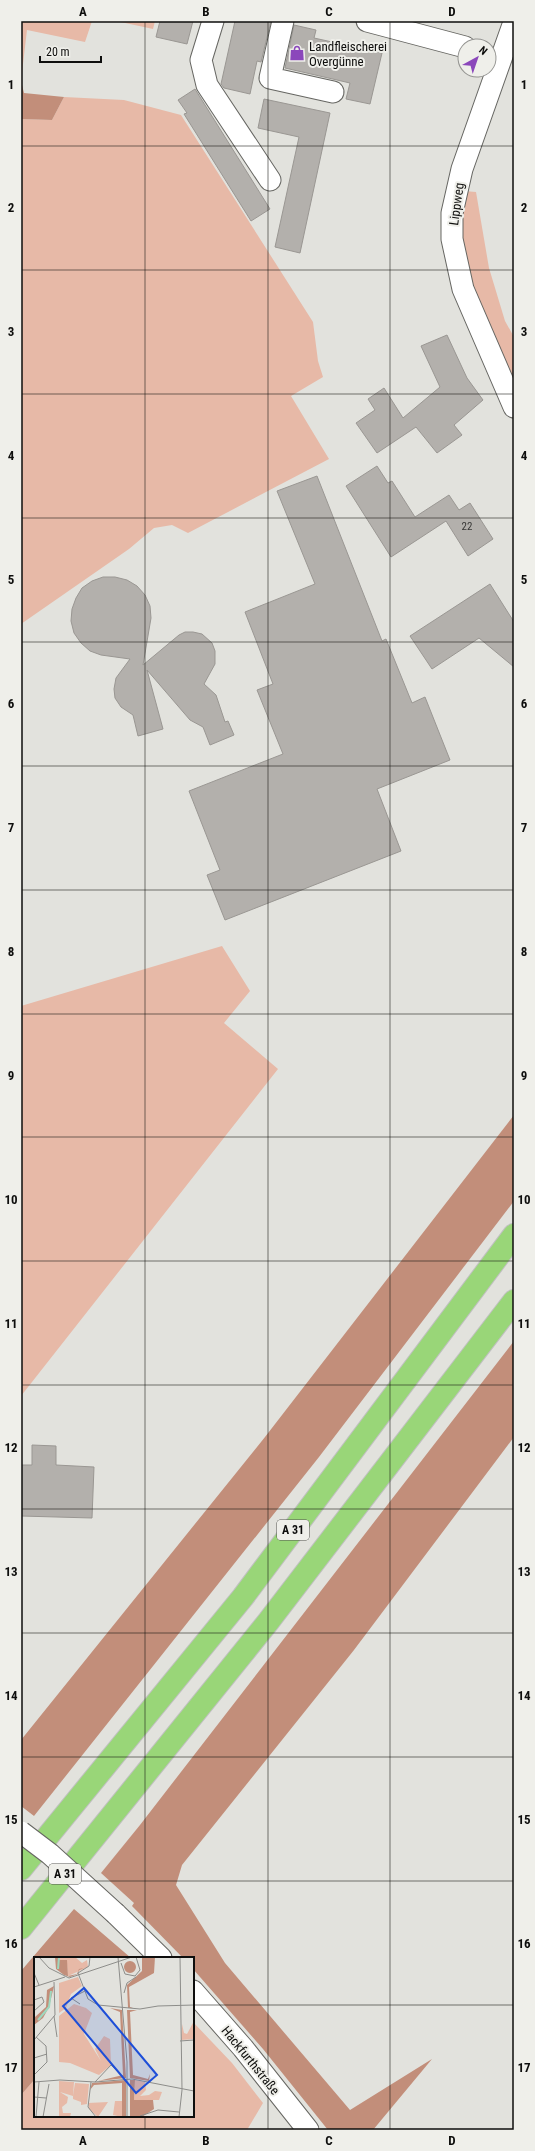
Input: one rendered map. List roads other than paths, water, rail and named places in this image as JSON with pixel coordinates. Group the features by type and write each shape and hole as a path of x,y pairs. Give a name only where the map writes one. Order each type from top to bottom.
{"highway":[{"name":"A 31","path":"21,1869 243,1597 514,1236"},
{"name":"A 31","path":"21,1928 268,1622 514,1301"}],"street":[{"path":"213,21 201,60 208,85 270,180"},
{"path":"283,21 270,78 333,92"},
{"path":"367,21 457,45"},
{"name":"Lippweg","path":"497,52 514,22"},
{"name":"Lippweg","path":"488,78 462,169 452,213 452,239 466,296 514,407"},
{"path":"21,1832 50,1854 116,1914 160,1957"},
{"name":"Hackfurthstraße","path":"194,1992 243,2048 308,2130"}],"place":[{"name":"Landfleischerei Overgünne","path":"297,53"}]}
